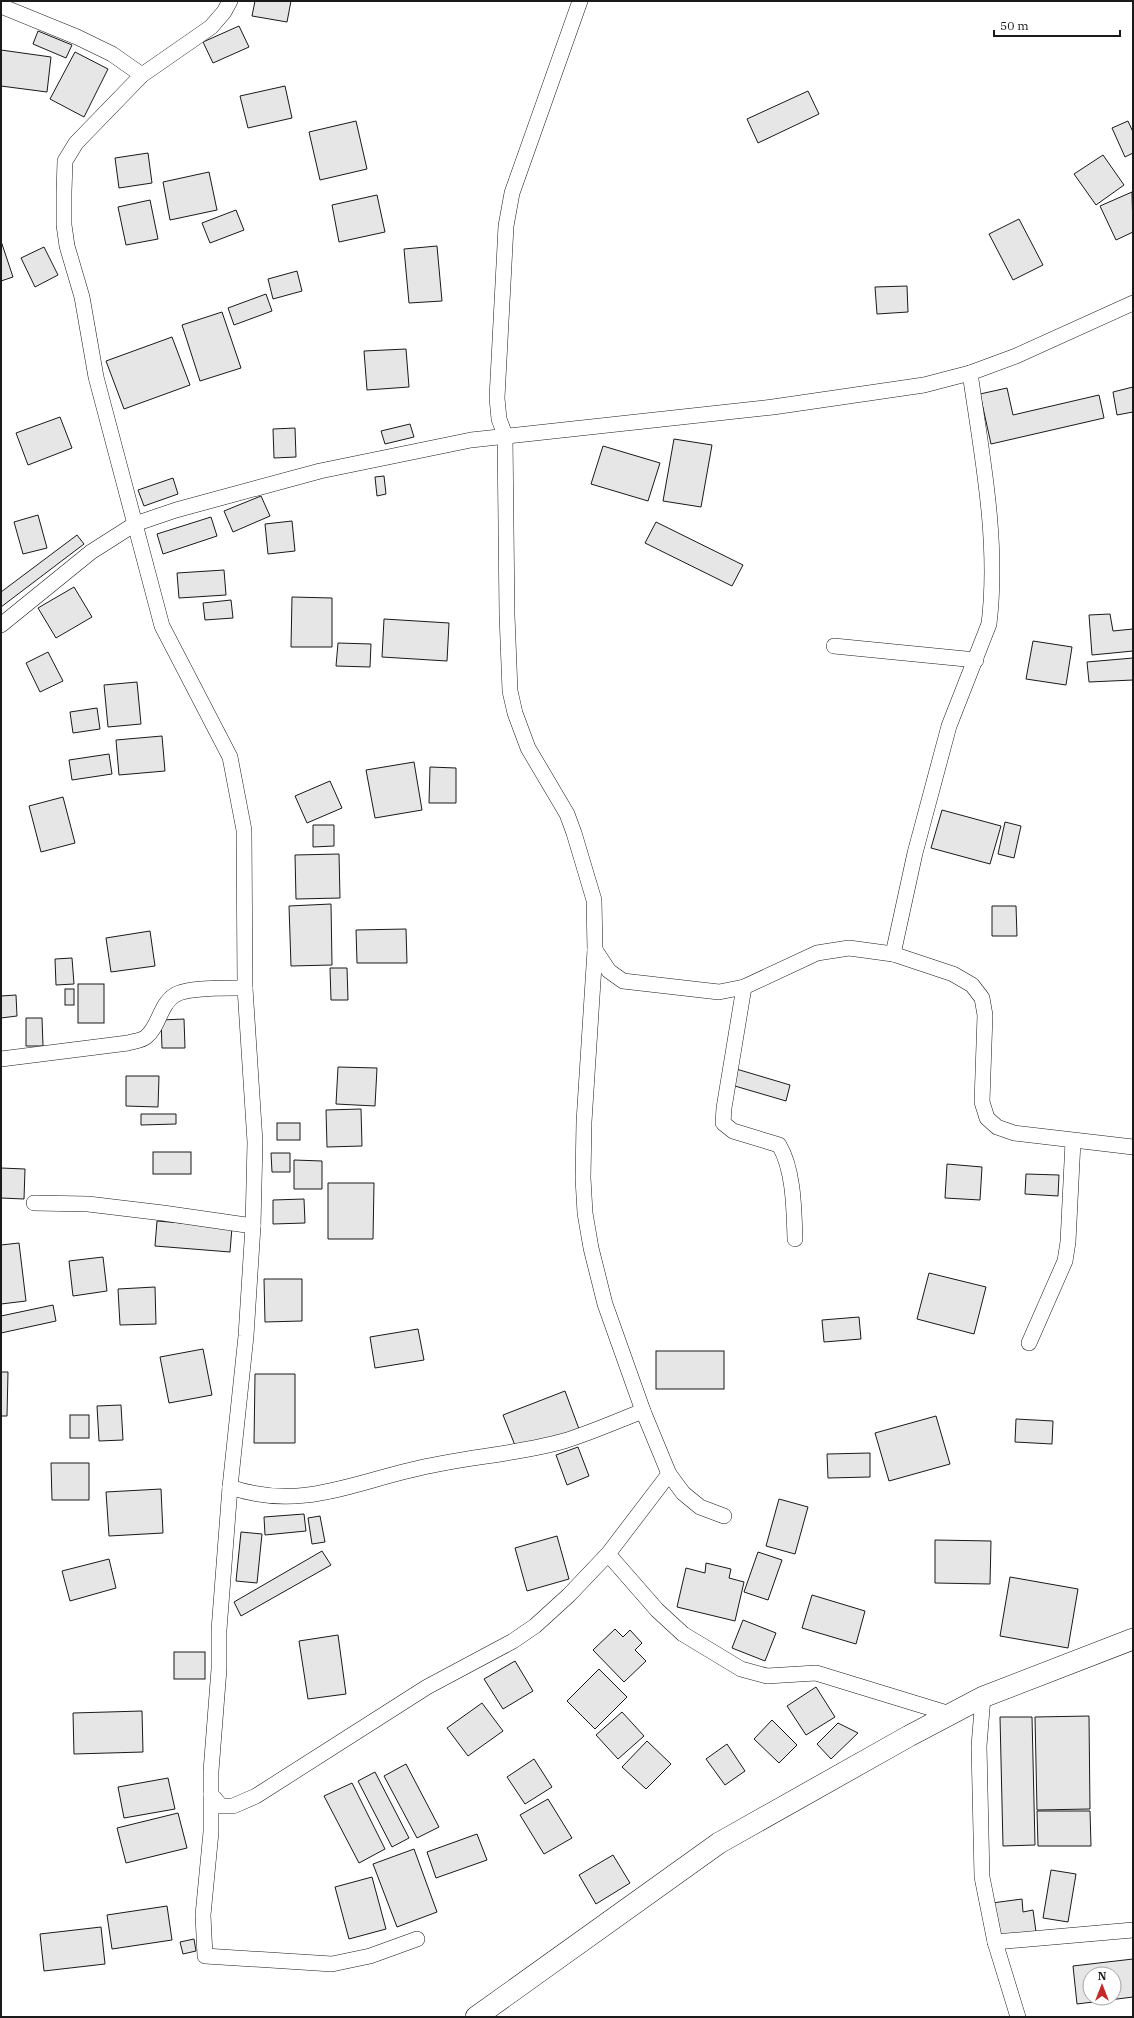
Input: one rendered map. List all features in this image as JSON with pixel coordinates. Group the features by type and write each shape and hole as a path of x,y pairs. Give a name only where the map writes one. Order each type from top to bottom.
{"street":[{"path":"230,1 224,12 210,27 142,75 76,143 65,161 64,192 64,225 67,246 82,297 96,377 162,626 230,757 244,830 245,988 255,1142 253,1226 246,1336 230,1487 219,1630 219,1669 211,1771 211,1832 203,1915 205,1956 332,1964 370,1956 417,1939"},
{"path":"580,1 512,193 506,226 496,398 499,419 505,435 507,615 510,691 515,713 528,748 559,799 574,833 594,900 595,950 584,1122 583,1178 585,1213 591,1248 605,1304 643,1411 669,1474 682,1493 700,1507 724,1516"},
{"path":"1,6 77,37 112,54 142,75"},
{"path":"1,625 91,552 135,524 176,510 320,471 471,440 505,435 773,407 924,385 970,373 1016,356 1133,303"},
{"path":"893,954 915,853 949,726 989,624 992,559 987,496 970,373"},
{"path":"834,646 976,660"},
{"path":"595,950 609,971 623,981 719,992 744,987 817,953 849,948 893,954 953,974 972,985 982,998 985,1015 982,1102 987,1118 997,1128 1014,1133 1133,1147"},
{"path":"744,987 724,1108 723,1123 733,1130 779,1145 785,1155 793,1200 795,1239"},
{"path":"1,1059 128,1043 144,1038 152,1032 165,1007 175,995 186,991 245,988"},
{"path":"1030,1343 1065,1261 1068,1242 1073,1141"},
{"path":"34,1203 88,1204 253,1226"},
{"path":"230,1487 250,1494 273,1497 301,1497 353,1486 411,1470 563,1441 643,1411"},
{"path":"211,1794 220,1806 233,1806 256,1796 427,1687 513,1641 535,1626 569,1595 608,1554 669,1474"},
{"path":"608,1554 657,1610 683,1634 741,1669 767,1676 816,1673 950,1714"},
{"path":"476,2017 719,1843 983,1697 1133,1639"},
{"path":"983,1697 979,1746 982,1876 995,1942 1018,2017"},
{"path":"995,1942 1133,1930"}],"building":[{"path":"255,1 291,1 287,22 252,16"},
{"path":"239,26 249,47 213,63 203,42"},
{"path":"38,31 72,45 66,58 33,44"},
{"path":"1,50 51,57 47,92 1,86"},
{"path":"75,52 108,69 84,117 50,99"},
{"path":"285,86 292,118 248,128 240,96"},
{"path":"808,91 819,114 758,143 747,119"},
{"path":"356,121 367,169 320,180 309,132"},
{"path":"1128,121 1133,132 1133,153 1125,157 1112,128"},
{"path":"148,153 152,183 119,188 115,158"},
{"path":"1103,155 1124,185 1096,205 1074,174"},
{"path":"209,172 217,210 170,220 163,182"},
{"path":"1132,192 1133,232 1116,240 1100,206"},
{"path":"377,195 385,232 339,242 332,205"},
{"path":"150,200 158,239 126,245 118,207"},
{"path":"236,210 244,230 210,243 202,223"},
{"path":"1019,219 1043,265 1013,280 989,234"},
{"path":"1,241 13,277 1,281"},
{"path":"437,246 442,301 409,303 404,249"},
{"path":"44,247 58,275 35,287 21,258"},
{"path":"297,271 302,291 273,299 268,279"},
{"path":"907,286 908,312 877,314 875,287"},
{"path":"266,294 272,311 234,325 228,308"},
{"path":"222,312 241,368 200,381 182,325"},
{"path":"172,337 190,385 124,409 106,361"},
{"path":"406,349 409,387 367,390 364,351"},
{"path":"1133,387 1133,412 1117,415 1113,392"},
{"path":"1007,388 1013,415 1099,395 1104,418 991,444 980,394"},
{"path":"60,417 72,448 28,465 16,433"},
{"path":"410,424 414,437 385,444 381,431"},
{"path":"295,428 296,457 274,458 273,429"},
{"path":"674,439 712,445 701,507 663,501"},
{"path":"603,446 660,463 648,501 591,484"},
{"path":"384,476 386,494 377,496 375,477"},
{"path":"173,478 178,494 144,506 138,490"},
{"path":"261,496 270,516 233,532 224,511"},
{"path":"38,515 47,548 23,554 14,522"},
{"path":"211,517 217,536 163,554 157,534"},
{"path":"292,521 295,551 268,554 265,524"},
{"path":"656,522 743,565 732,586 645,543"},
{"path":"77,535 84,544 1,607 1,592"},
{"path":"224,570 226,595 179,598 177,573"},
{"path":"74,587 92,617 56,638 38,608"},
{"path":"292,597 332,598 332,647 291,647"},
{"path":"231,600 233,618 205,620 203,603"},
{"path":"1110,614 1113,631 1133,629 1133,651 1092,655 1089,615"},
{"path":"384,619 449,623 447,661 382,657"},
{"path":"1033,641 1072,647 1066,685 1026,679"},
{"path":"338,643 371,644 370,667 336,666"},
{"path":"48,652 63,681 40,692 26,663"},
{"path":"1133,658 1133,680 1089,682 1087,662"},
{"path":"137,682 141,724 108,727 104,685"},
{"path":"97,708 100,729 73,733 70,712"},
{"path":"162,736 165,771 119,775 116,740"},
{"path":"109,754 112,774 72,780 69,760"},
{"path":"414,762 422,810 375,818 366,770"},
{"path":"430,767 456,768 456,803 429,803"},
{"path":"330,781 342,808 307,823 295,796"},
{"path":"63,797 75,843 41,852 29,806"},
{"path":"942,810 1001,826 990,864 931,848"},
{"path":"1005,822 1021,826 1014,858 998,854"},
{"path":"313,825 334,825 334,846 313,847"},
{"path":"339,854 340,898 296,899 295,855"},
{"path":"331,904 332,965 291,966 289,906"},
{"path":"992,906 1016,906 1017,936 992,936"},
{"path":"406,929 407,963 357,963 356,930"},
{"path":"150,931 155,966 111,972 106,938"},
{"path":"72,958 74,984 56,985 55,959"},
{"path":"330,968 347,968 348,1000 331,1000"},
{"path":"78,984 104,984 104,1023 78,1023"},
{"path":"65,989 74,989 74,1005 65,1005"},
{"path":"16,995 17,1016 1,1018 1,996"},
{"path":"26,1018 42,1018 43,1046 26,1046"},
{"path":"184,1019 185,1048 162,1048 161,1020"},
{"path":"338,1067 377,1068 375,1106 336,1104"},
{"path":"733,1068 790,1085 786,1101 728,1084"},
{"path":"126,1076 159,1076 158,1107 126,1106"},
{"path":"361,1109 362,1146 327,1147 326,1110"},
{"path":"141,1114 176,1114 176,1124 141,1125"},
{"path":"277,1123 300,1123 300,1140 277,1140"},
{"path":"153,1152 191,1152 191,1174 153,1174"},
{"path":"271,1153 290,1153 290,1172 272,1172"},
{"path":"294,1160 322,1161 322,1189 294,1189"},
{"path":"947,1164 982,1167 980,1200 945,1198"},
{"path":"1,1168 25,1169 24,1199 1,1198"},
{"path":"1026,1174 1059,1175 1058,1196 1025,1194"},
{"path":"328,1183 374,1183 373,1239 328,1239"},
{"path":"304,1199 305,1223 273,1224 273,1200"},
{"path":"157,1221 232,1227 230,1252 155,1246"},
{"path":"19,1243 26,1301 1,1304 1,1245"},
{"path":"103,1257 107,1291 73,1296 69,1261"},
{"path":"929,1273 986,1287 974,1334 917,1319"},
{"path":"264,1279 302,1279 302,1321 265,1322"},
{"path":"155,1287 156,1324 120,1325 118,1289"},
{"path":"53,1305 56,1321 1,1333 1,1316"},
{"path":"859,1317 861,1339 824,1342 822,1320"},
{"path":"418,1329 424,1360 375,1368 370,1337"},
{"path":"203,1349 212,1395 169,1403 160,1357"},
{"path":"656,1351 724,1351 724,1389 656,1389"},
{"path":"1,1372 8,1372 7,1416 1,1416"},
{"path":"255,1374 295,1374 295,1443 254,1443"},
{"path":"565,1391 579,1429 518,1453 503,1415"},
{"path":"121,1405 123,1440 99,1441 97,1406"},
{"path":"70,1415 89,1415 89,1438 70,1438"},
{"path":"936,1416 950,1464 889,1481 875,1433"},
{"path":"1016,1419 1053,1421 1052,1444 1015,1442"},
{"path":"578,1447 589,1476 567,1485 556,1455"},
{"path":"870,1453 870,1477 828,1478 827,1454"},
{"path":"51,1463 89,1463 89,1500 52,1500"},
{"path":"161,1489 163,1533 109,1536 106,1492"},
{"path":"779,1499 808,1507 795,1554 766,1546"},
{"path":"304,1514 306,1531 265,1535 264,1517"},
{"path":"320,1516 325,1542 312,1544 308,1518"},
{"path":"241,1532 262,1534 257,1583 236,1581"},
{"path":"557,1536 569,1579 527,1591 515,1548"},
{"path":"935,1540 991,1541 990,1584 935,1583"},
{"path":"322,1551 331,1565 241,1616 234,1602"},
{"path":"758,1552 782,1560 768,1600 744,1592"},
{"path":"109,1559 116,1588 70,1601 62,1571"},
{"path":"706,1563 731,1569 729,1578 744,1582 735,1621 677,1607 686,1568 705,1573"},
{"path":"1010,1577 1078,1589 1068,1648 1000,1636"},
{"path":"812,1595 865,1611 856,1644 802,1628"},
{"path":"743,1620 776,1633 765,1661 732,1648"},
{"path":"615,1629 623,1637 630,1630 642,1643 635,1650 646,1661 624,1682 593,1650"},
{"path":"338,1635 346,1694 308,1699 299,1641"},
{"path":"174,1652 205,1652 205,1679 174,1679"},
{"path":"515,1661 533,1691 503,1709 484,1679"},
{"path":"599,1669 627,1697 595,1729 567,1701"},
{"path":"816,1687 835,1717 806,1735 787,1706"},
{"path":"482,1703 503,1731 468,1756 447,1728"},
{"path":"142,1711 143,1752 74,1754 73,1713"},
{"path":"622,1712 644,1736 618,1759 596,1735"},
{"path":"1089,1716 1090,1809 1037,1810 1035,1717"},
{"path":"1000,1717 1032,1717 1035,1845 1003,1846"},
{"path":"772,1720 797,1745 779,1763 754,1739"},
{"path":"838,1723 858,1733 831,1759 817,1744"},
{"path":"647,1741 671,1764 646,1789 622,1767"},
{"path":"727,1744 745,1771 725,1785 706,1759"},
{"path":"534,1759 552,1787 525,1804 507,1777"},
{"path":"406,1764 439,1827 417,1838 384,1776"},
{"path":"375,1772 409,1838 392,1847 358,1781"},
{"path":"168,1778 175,1809 124,1818 118,1787"},
{"path":"352,1783 385,1849 359,1863 324,1796"},
{"path":"548,1799 572,1838 544,1854 520,1815"},
{"path":"1037,1811 1090,1811 1091,1846 1038,1846"},
{"path":"178,1813 187,1848 126,1863 117,1828"},
{"path":"477,1834 487,1860 436,1878 427,1852"},
{"path":"414,1849 437,1912 397,1927 373,1864"},
{"path":"613,1855 630,1883 596,1904 579,1875"},
{"path":"1051,1870 1076,1874 1068,1922 1043,1918"},
{"path":"372,1877 386,1929 349,1939 335,1887"},
{"path":"1022,1899 1023,1912 1033,1910 1036,1932 997,1937 992,1903"},
{"path":"167,1906 172,1940 112,1949 107,1915"},
{"path":"101,1927 105,1964 44,1971 40,1934"},
{"path":"194,1939 196,1951 183,1954 180,1942"},
{"path":"1133,1959 1133,1997 1122,1998 1122,1966 1082,1966 1082,2003 1077,2004 1073,1966"}]}
